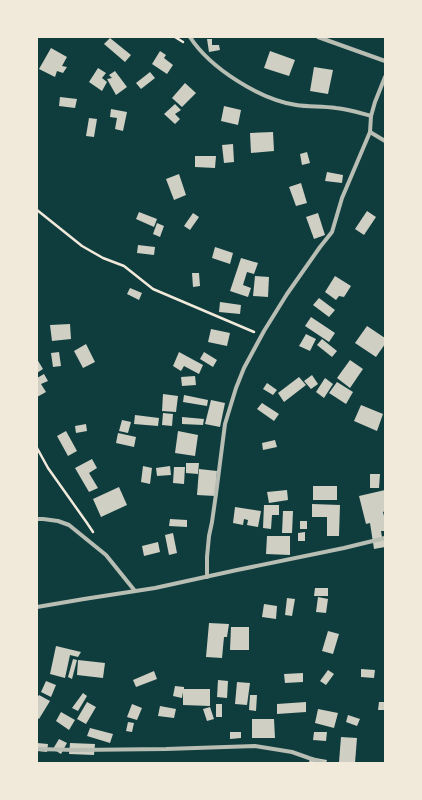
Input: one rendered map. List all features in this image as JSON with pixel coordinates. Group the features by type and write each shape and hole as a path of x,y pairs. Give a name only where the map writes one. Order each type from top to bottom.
{"street":[{"path":"190,37 210,61 247,87 272,99 296,105 338,108 371,116"},
{"path":"318,37 385,61"},
{"path":"207,577 209,536 225,424 236,388 244,368 262,336 288,294 332,232 342,198 370,132 371,116 385,77"},
{"path":"370,132 385,141"},
{"path":"37,519 58,521 69,525 106,555 135,592"},
{"path":"37,607 135,592 385,538"},
{"path":"37,749 166,749 255,746 292,752 323,763"}],"path":[{"path":"37,210 82,246 103,258 124,266 153,289 262,336"},
{"path":"37,448 48,468 95,536"}],"building":[{"path":"110,38 131,55 125,62 104,44"},
{"path":"207,39 212,39 212,45 219,45 220,50 209,52"},
{"path":"51,48 67,57 62,66 67,67 63,73 57,71 55,77 39,69"},
{"path":"160,51 166,55 164,58 173,65 167,74 152,64"},
{"path":"270,51 295,60 289,76 264,68"},
{"path":"314,67 333,70 328,94 310,91"},
{"path":"98,68 106,73 102,78 107,82 102,91 89,82"},
{"path":"115,71 127,87 116,95 107,79 112,78 109,75"},
{"path":"150,72 155,78 141,89 136,83"},
{"path":"185,83 196,93 182,107 172,98"},
{"path":"60,97 77,99 75,108 59,106"},
{"path":"175,104 181,110 175,114 180,119 175,124 164,114"},
{"path":"224,106 241,110 238,125 221,121"},
{"path":"111,109 127,112 123,131 115,129 117,118 110,117"},
{"path":"89,118 97,119 94,137 86,136"},
{"path":"273,132 274,151 251,153 250,133"},
{"path":"233,144 234,162 224,163 222,145"},
{"path":"307,152 310,163 302,165 300,154"},
{"path":"195,156 216,156 215,168 195,167"},
{"path":"327,172 343,175 342,183 325,181"},
{"path":"179,174 186,195 174,200 166,179"},
{"path":"301,183 307,203 296,206 289,187"},
{"path":"367,211 376,217 364,235 355,229"},
{"path":"139,212 157,219 154,227 136,219"},
{"path":"193,213 199,217 190,230 184,226"},
{"path":"318,213 325,235 314,239 306,217"},
{"path":"157,223 164,226 160,237 153,234"},
{"path":"138,245 155,247 154,255 137,253"},
{"path":"215,247 233,253 230,264 212,258"},
{"path":"241,258 258,263 254,274 247,272 243,285 251,288 248,297 230,291"},
{"path":"192,273 199,273 200,286 193,287"},
{"path":"255,276 269,277 268,297 253,296"},
{"path":"335,276 351,286 344,297 339,296 336,300 325,292"},
{"path":"130,288 142,293 139,300 127,294"},
{"path":"319,298 335,310 329,317 313,305"},
{"path":"220,302 241,305 240,314 219,312"},
{"path":"311,317 335,333 329,342 305,326"},
{"path":"70,324 71,339 52,341 50,325"},
{"path":"367,326 385,338 385,344 376,357 355,343"},
{"path":"211,329 230,333 227,346 208,342"},
{"path":"306,334 316,339 310,351 299,346"},
{"path":"322,339 337,351 332,357 317,345"},
{"path":"86,344 95,362 83,368 74,351"},
{"path":"59,352 61,366 53,367 51,353"},
{"path":"179,352 203,365 199,374 184,366 181,371 173,366"},
{"path":"204,352 217,360 213,367 200,359"},
{"path":"37,359 43,369 37,373"},
{"path":"350,360 363,369 350,388 337,378"},
{"path":"44,374 48,381 41,384 46,392 37,397 37,378"},
{"path":"312,375 318,384 311,389 304,381"},
{"path":"195,376 196,385 182,386 181,377"},
{"path":"299,377 306,385 284,402 278,393"},
{"path":"325,378 333,384 324,398 316,392"},
{"path":"337,382 353,392 346,404 329,393"},
{"path":"267,383 277,390 273,395 263,389"},
{"path":"163,394 178,396 176,412 162,411"},
{"path":"184,395 208,400 207,406 183,402"},
{"path":"211,400 225,403 220,427 205,424"},
{"path":"262,403 279,414 274,421 257,409"},
{"path":"361,405 383,414 377,431 354,421"},
{"path":"163,413 173,414 172,426 162,425"},
{"path":"135,415 159,418 158,426 134,424"},
{"path":"182,417 204,419 203,425 182,424"},
{"path":"122,420 131,422 128,433 119,431"},
{"path":"86,424 87,431 76,433 75,426"},
{"path":"66,431 77,451 68,456 57,436"},
{"path":"178,431 198,435 195,456 175,453"},
{"path":"118,433 136,437 134,447 116,443"},
{"path":"275,440 277,447 263,450 262,443"},
{"path":"92,459 97,468 89,473 98,488 89,492 75,468"},
{"path":"186,463 199,463 198,474 186,473"},
{"path":"143,466 152,468 150,484 141,482"},
{"path":"170,466 171,475 157,476 156,468"},
{"path":"174,467 185,467 184,484 173,483"},
{"path":"199,469 217,471 215,496 197,495"},
{"path":"370,474 380,474 379,488 370,488"},
{"path":"313,486 337,486 337,500 313,500"},
{"path":"119,487 127,505 101,517 93,499"},
{"path":"287,490 288,500 269,503 267,492"},
{"path":"385,490 385,511 383,512 385,531 381,531 382,537 385,536 385,547 374,549 370,523 366,524 359,496"},
{"path":"312,504 340,505 339,536 327,536 327,517 312,517"},
{"path":"264,505 279,505 279,515 272,515 271,529 263,528"},
{"path":"235,507 261,511 258,527 247,525 248,520 244,519 243,525 233,523"},
{"path":"283,511 293,511 292,533 282,533"},
{"path":"170,519 187,520 187,527 169,526"},
{"path":"300,521 307,521 307,529 300,529"},
{"path":"305,532 305,541 298,541 298,533"},
{"path":"173,533 177,553 169,555 165,535"},
{"path":"267,536 290,536 290,555 266,554"},
{"path":"158,542 160,552 144,556 142,546"},
{"path":"315,588 328,588 328,596 314,596"},
{"path":"318,597 328,599 326,613 316,612"},
{"path":"287,598 295,599 292,616 285,615"},
{"path":"264,604 277,606 276,619 262,617"},
{"path":"209,623 229,624 227,637 224,637 222,658 206,657"},
{"path":"231,627 249,627 249,650 230,650"},
{"path":"328,631 339,634 333,654 322,651"},
{"path":"56,646 81,652 78,657 70,655 65,678 50,674"},
{"path":"73,659 77,660 72,679 68,677"},
{"path":"78,660 105,663 103,678 77,675"},
{"path":"361,669 375,670 374,678 361,677"},
{"path":"328,670 334,674 326,685 320,681"},
{"path":"154,671 157,679 136,687 133,680"},
{"path":"303,673 303,682 285,683 284,674"},
{"path":"218,680 228,681 227,698 217,697"},
{"path":"46,681 56,685 51,697 41,692"},
{"path":"237,682 250,683 247,705 235,704"},
{"path":"175,686 184,687 184,689 210,689 210,706 183,705 183,692 182,698 173,696"},
{"path":"83,693 87,696 78,711 72,708"},
{"path":"39,695 50,701 39,719 37,718 37,698"},
{"path":"250,695 257,695 256,711 249,710"},
{"path":"87,702 96,707 86,724 77,719"},
{"path":"306,702 306,712 277,714 277,704"},
{"path":"379,702 385,702 385,710 378,710"},
{"path":"132,704 142,708 137,720 127,717"},
{"path":"216,704 222,704 222,717 216,717"},
{"path":"160,706 176,709 174,718 158,716"},
{"path":"210,707 214,719 207,721 203,709"},
{"path":"318,709 338,713 334,728 315,723"},
{"path":"61,712 75,720 69,730 56,721"},
{"path":"348,715 360,719 357,726 346,722"},
{"path":"252,719 274,719 275,738 252,738"},
{"path":"128,722 134,723 132,732 126,731"},
{"path":"90,728 113,734 110,743 87,736"},
{"path":"230,732 241,732 241,738 230,739"},
{"path":"314,732 327,732 326,741 313,740"},
{"path":"341,737 357,738 355,763 339,762"},
{"path":"59,739 67,743 61,754 53,749"},
{"path":"37,743 48,744 47,752 37,751"},
{"path":"70,743 95,744 94,755 69,754"},
{"path":"310,757 327,760 326,763 309,763"}]}
